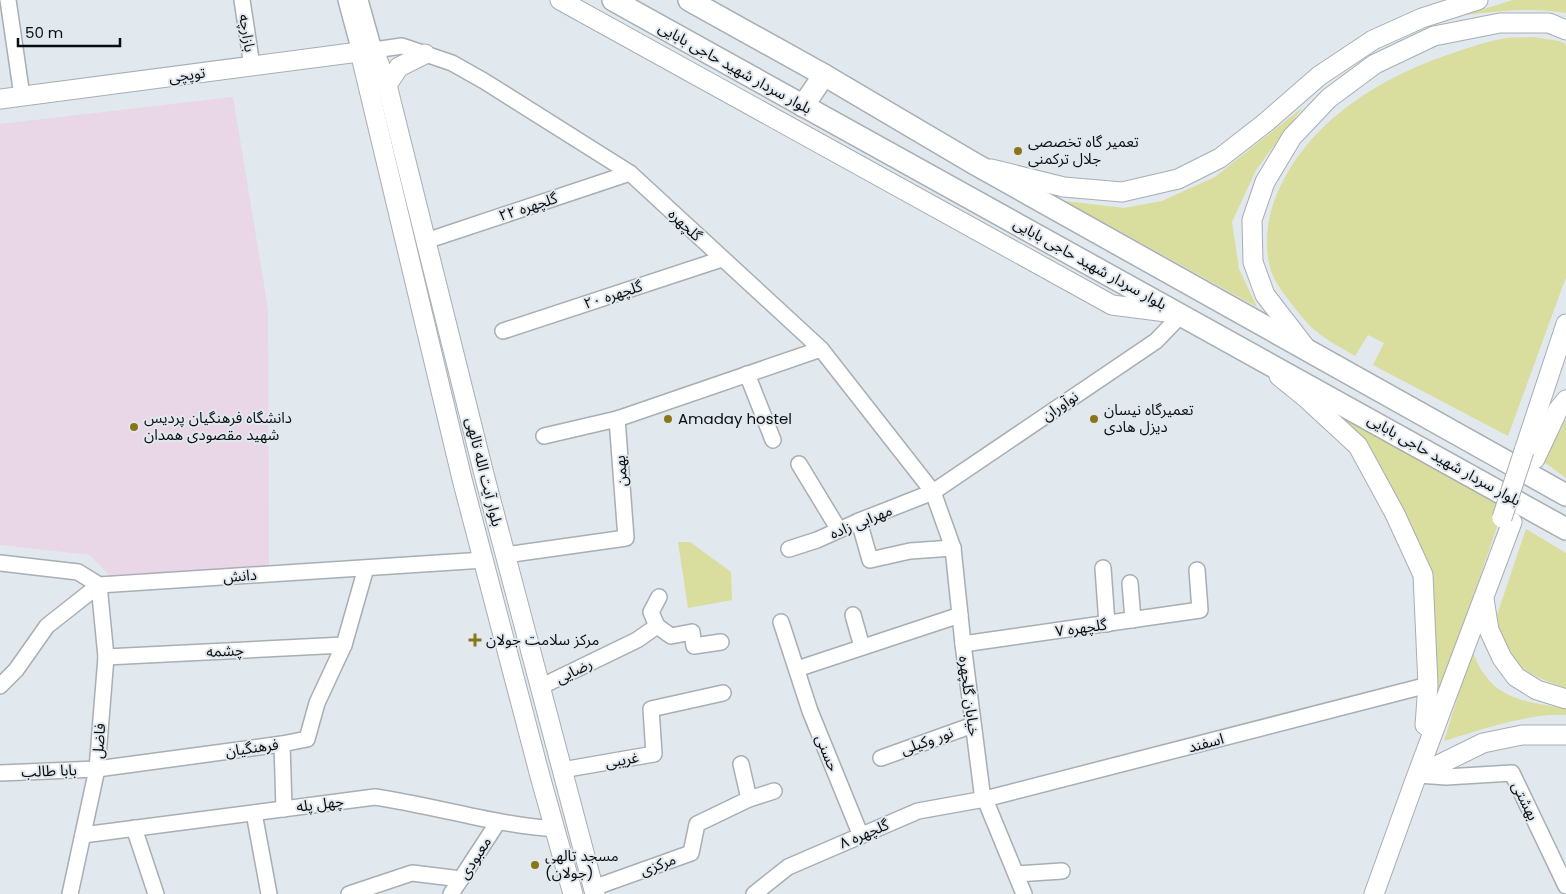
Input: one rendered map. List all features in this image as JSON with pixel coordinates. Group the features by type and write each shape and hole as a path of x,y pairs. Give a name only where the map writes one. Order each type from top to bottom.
{"highway":[{"name":"بلوار سردار شهید حاجی بابایی","path":"613,0 1566,528"},
{"name":"بلوار سردار شهید حاجی بابایی","path":"689,0 824,75 975,164 1566,495"},
{"path":"803,106 824,75"}],"main road":[{"path":"560,0 1112,305 1182,314"},
{"path":"975,164 1064,187 1122,192 1178,179 1220,158 1265,123 1319,76 1374,40 1422,18 1478,0"},
{"path":"1306,349 1265,295 1253,262 1252,220 1264,182 1292,137 1329,98 1375,64 1434,36 1500,23 1549,23 1566,30"},
{"name":"توپچی","path":"0,99 367,51"},
{"name":"بلوار آیت الله تالهی","path":"367,51 387,86 505,555 594,891"},
{"name":"بلوار آیت الله تالهی","path":"367,51 461,474 573,894"},
{"path":"387,86 399,67 425,54"},
{"path":"821,144 836,124"},
{"path":"1374,894 1484,598 1507,520 1530,455 1566,324"},
{"path":"1246,350 1305,397 1358,446 1395,514 1423,575 1428,685 1425,725"},
{"path":"1530,455 1566,400"},
{"path":"1416,779 1414,769 1425,725 1507,520"},
{"path":"1484,598 1489,630 1502,658 1516,677 1537,690 1566,698"},
{"path":"1416,779 1483,743 1522,735 1566,735"},
{"path":"556,829 576,825"}],"street":[{"path":"8,0 22,96"},
{"name":"بازارچه","path":"242,0 252,66"},
{"path":"346,0 367,51"},
{"path":"360,0 367,51"},
{"name":"گلچهره","path":"367,51 402,46 452,63 484,81 630,173 821,349 933,492"},
{"name":"گلچهره ۲۲","path":"426,241 630,173"},
{"name":"گلچهره ۲۰","path":"503,331 722,259"},
{"name":"نوآوران","path":"933,492 1156,341 1182,314"},
{"path":"544,436 617,419 821,349"},
{"path":"747,374 773,440"},
{"name":"بهمن","path":"505,555 626,538 617,419"},
{"path":"799,464 839,530"},
{"name":"مهرابی زاده","path":"789,549 933,492"},
{"name":"خیابان گلچهره","path":"933,492 953,548 982,792 1024,894"},
{"path":"859,521 870,560 910,551 953,548"},
{"name":"دانش","path":"100,585 484,560"},
{"path":"0,563 78,572 100,585 47,626 16,670 0,686"},
{"path":"344,645 366,568"},
{"path":"1103,568 1107,624"},
{"name":"گلچهره ۷","path":"963,644 1200,610 1197,570"},
{"path":"1130,583 1133,620"},
{"name":"فاضل","path":"70,894 97,770 106,657 100,585"},
{"path":"659,597 651,612 657,626 671,636 692,632 694,646 721,642"},
{"path":"853,615 862,647"},
{"path":"797,669 960,615"},
{"name":"حسنی","path":"781,622 810,710 861,836"},
{"name":"رضایی","path":"540,687 637,640 657,626"},
{"name":"چشمه","path":"106,657 344,645"},
{"name":"فرهنگیان","path":"97,770 307,739 318,703 344,645"},
{"name":"اسفند","path":"985,799 1428,685"},
{"name":"غریبی","path":"562,770 654,754 651,709 723,693"},
{"name":"نور وکیلی","path":"880,758 973,725"},
{"path":"282,744 284,809"},
{"path":"741,764 749,799 774,791"},
{"name":"بابا طالب","path":"0,773 97,770"},
{"name":"بهشتی","path":"1416,779 1512,773 1566,886"},
{"name":"چهل پله","path":"83,835 375,797 412,802 498,822 534,828 556,829"},
{"name":"مرکزی","path":"594,891 691,853 697,824 749,799"},
{"name":"گلچهره ۸","path":"754,894 788,867 918,811 985,799"},
{"path":"254,812 269,894"},
{"name":"معبودی","path":"451,894 498,822"},
{"path":"134,828 156,894"},
{"path":"1016,874 1062,871"},
{"path":"349,894 412,873 461,879"}],"shaded area":[{"name":"دانشگاه فرهنگیان پردیس شهید مقصودی همدان","path":"233,97 268,309 269,567 109,575 90,555 0,545 0,124"}],"green space":[{"path":"1513,0 1566,0 1566,13 1528,10 1464,15"},
{"path":"1533,37 1566,44 1566,277 1508,436 1373,365 1384,343 1368,335 1355,356 1316,331 1298,312 1276,282 1269,265 1267,236 1272,208 1285,178 1302,152 1322,128 1346,108 1400,74 1429,62 1495,40"},
{"path":"1303,107 1256,170 1232,222 1239,269 1257,307 1065,201 1124,208 1162,201 1215,177"},
{"path":"1233,344 1507,498 1437,701 1426,584 1371,460"},
{"path":"1566,419 1566,478 1544,462"},
{"path":"1526,529 1566,553 1566,688 1538,677 1519,665 1508,652 1493,627"},
{"path":"678,542 690,542 731,572 732,600 688,608"},
{"path":"1472,651 1483,672 1492,684 1501,691 1521,700 1566,708 1566,715 1520,719 1444,741"}],"place":[{"name":"تعمیر گاه تخصصی جلال ترکمنی","path":"1018,151"},
{"name":"Amaday hostel","path":"668,419"},
{"name":"تعمیرگاه نیسان دیزل هادی","path":"1094,419"},
{"name":"دانشگاه فرهنگیان پردیس شهید مقصودی همدان","path":"134,427"},
{"name":"مرکز سلامت جولان","path":"475,640"},
{"name":"مسجد تالهی (جولان)","path":"535,865"}]}
